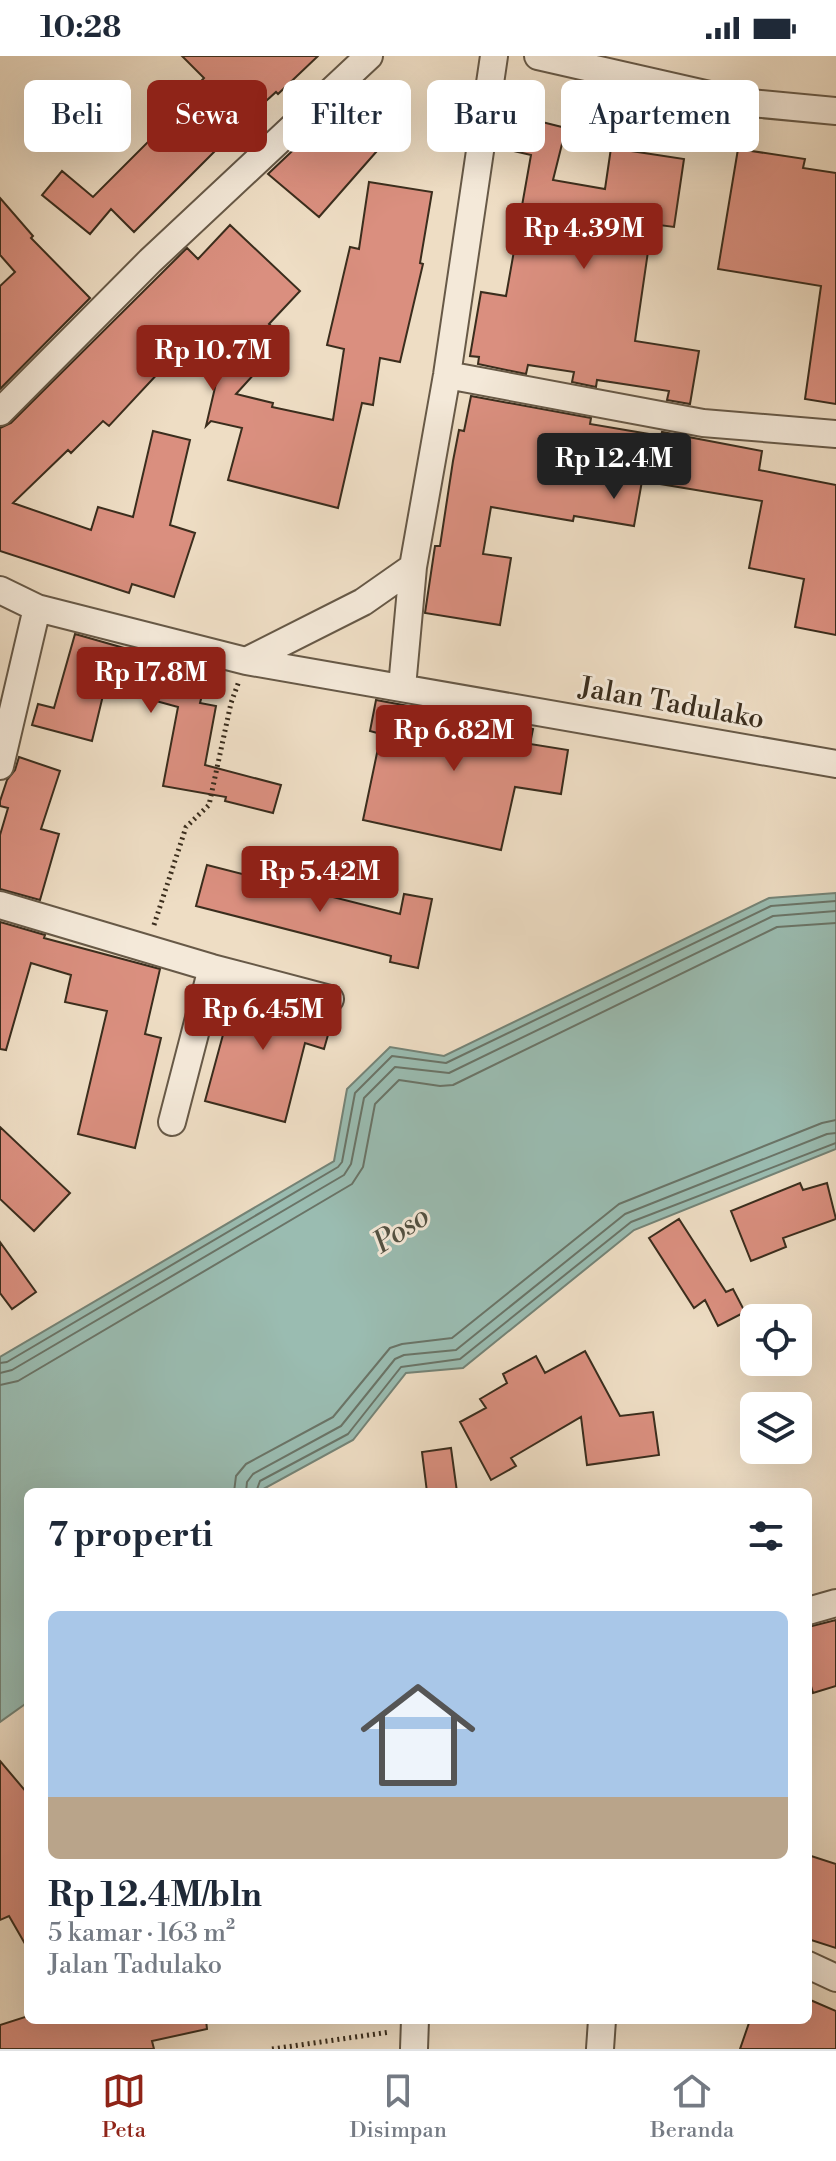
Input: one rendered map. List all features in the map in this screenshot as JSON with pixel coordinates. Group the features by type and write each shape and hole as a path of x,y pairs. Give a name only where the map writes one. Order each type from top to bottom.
{"street":[{"path":"0,412 150,261 369,56"},
{"path":"402,687 413,567 447,375 494,56"},
{"path":"538,56 740,102 836,111"},
{"path":"447,375 690,421 760,430 836,434"},
{"path":"0,590 37,608 246,661 340,615 413,567"},
{"path":"0,766 37,608"},
{"name":"Jalan Tadulako","path":"246,661 836,764"},
{"path":"0,905 212,968 330,999"},
{"path":"172,1122 212,968"},
{"path":"812,1610 836,1603"},
{"path":"812,1967 836,1978"},
{"path":"600,2049 602,2024"}],"path":[{"path":"147,947 186,827 209,805 231,703 246,661"},
{"path":"272,2049 414,2033"}],"water":[{"name":"Poso","path":"836,893 836,1149 634,1230 463,1368 406,1373 353,1440 265,1488 24,1488 24,1705 0,1722 0,1357 334,1161 347,1089 390,1047 444,1056 769,898"}],"building":[{"path":"182,56 318,56 293,80 283,80 283,89 267,100 267,80 202,80 204,78"},
{"path":"545,123 561,127 561,148 553,180 605,189 610,152 638,152 684,159 674,227 652,224 635,341 699,351 690,404 667,400 669,391 597,380 596,387 572,382 574,372 528,365 526,374 478,364 479,357 470,356 481,292 506,296 531,155 518,152 545,152"},
{"path":"147,143 147,152 214,152 134,232 111,209 90,234 42,195 62,171 93,197"},
{"path":"291,152 376,152 319,217 268,174"},
{"path":"738,152 805,159 803,168 836,173 836,404 805,399 821,286 718,269"},
{"path":"369,182 432,192 420,263 423,264 400,362 380,358 373,405 362,403 338,508 228,480 242,428 211,421 206,426 220,366 190,339 109,426 103,421 13,503 91,530 98,507 133,517 153,431 190,440 170,525 195,533 174,597 132,584 129,593 0,551 0,428 11,423 187,248 198,259 230,225 300,291 269,324 286,339 236,394 273,403 272,407 333,420 344,349 327,345 350,247 359,249"},
{"path":"0,198 33,236 31,238 90,298 0,389 0,286 15,272 0,255"},
{"path":"471,396 591,418 590,424 661,436 662,432 762,451 759,470 836,485 836,635 795,627 804,579 749,568 762,501 642,481 634,526 574,516 573,521 491,507 483,554 511,558 500,625 425,613 435,546 440,546 459,430 464,431"},
{"path":"75,634 208,672 200,703 216,706 205,765 281,785 273,813 225,801 226,797 163,786 178,707 105,687 92,741 32,725 38,704 54,708"},
{"path":"376,700 533,729 530,744 568,750 561,794 515,787 501,850 363,820 381,734 370,731"},
{"path":"19,757 60,771 41,829 59,834 40,900 0,889 0,835 8,808 0,806 0,801"},
{"path":"207,865 400,914 404,894 432,899 418,968 390,962 391,956 196,906"},
{"path":"0,922 45,935 44,938 160,969 145,1034 161,1038 135,1148 78,1134 107,1011 65,1002 71,975 31,963 6,1050 0,1049"},
{"path":"223,988 334,1014 324,1049 305,1043 285,1122 205,1101 227,1020 216,1017"},
{"path":"0,1127 70,1193 34,1231 0,1199"},
{"path":"800,1183 803,1190 827,1183 836,1219 783,1238 786,1247 751,1261 731,1211"},
{"path":"679,1219 726,1292 733,1289 741,1304 740,1315 718,1326 705,1300 694,1308 649,1238"},
{"path":"0,1242 36,1292 12,1309 0,1293"},
{"path":"585,1351 620,1416 653,1412 659,1455 587,1465 581,1417 511,1458 516,1466 491,1480 460,1422 486,1408 480,1399 507,1383 503,1374 536,1356 545,1373"},
{"path":"451,1448 456,1488 426,1488 422,1452"},
{"path":"836,1620 836,1686 813,1693 812,1690 812,1626"},
{"path":"0,1761 24,1789 24,1942 9,1916 0,1920"},
{"path":"812,1856 836,1864 836,1948 812,1940"},
{"path":"812,2001 836,2011 836,2049 740,2049 749,2024 812,2024"},
{"path":"24,2017 24,2024 206,2024 207,2029 152,2041 154,2049 0,2049 0,2025"}]}
